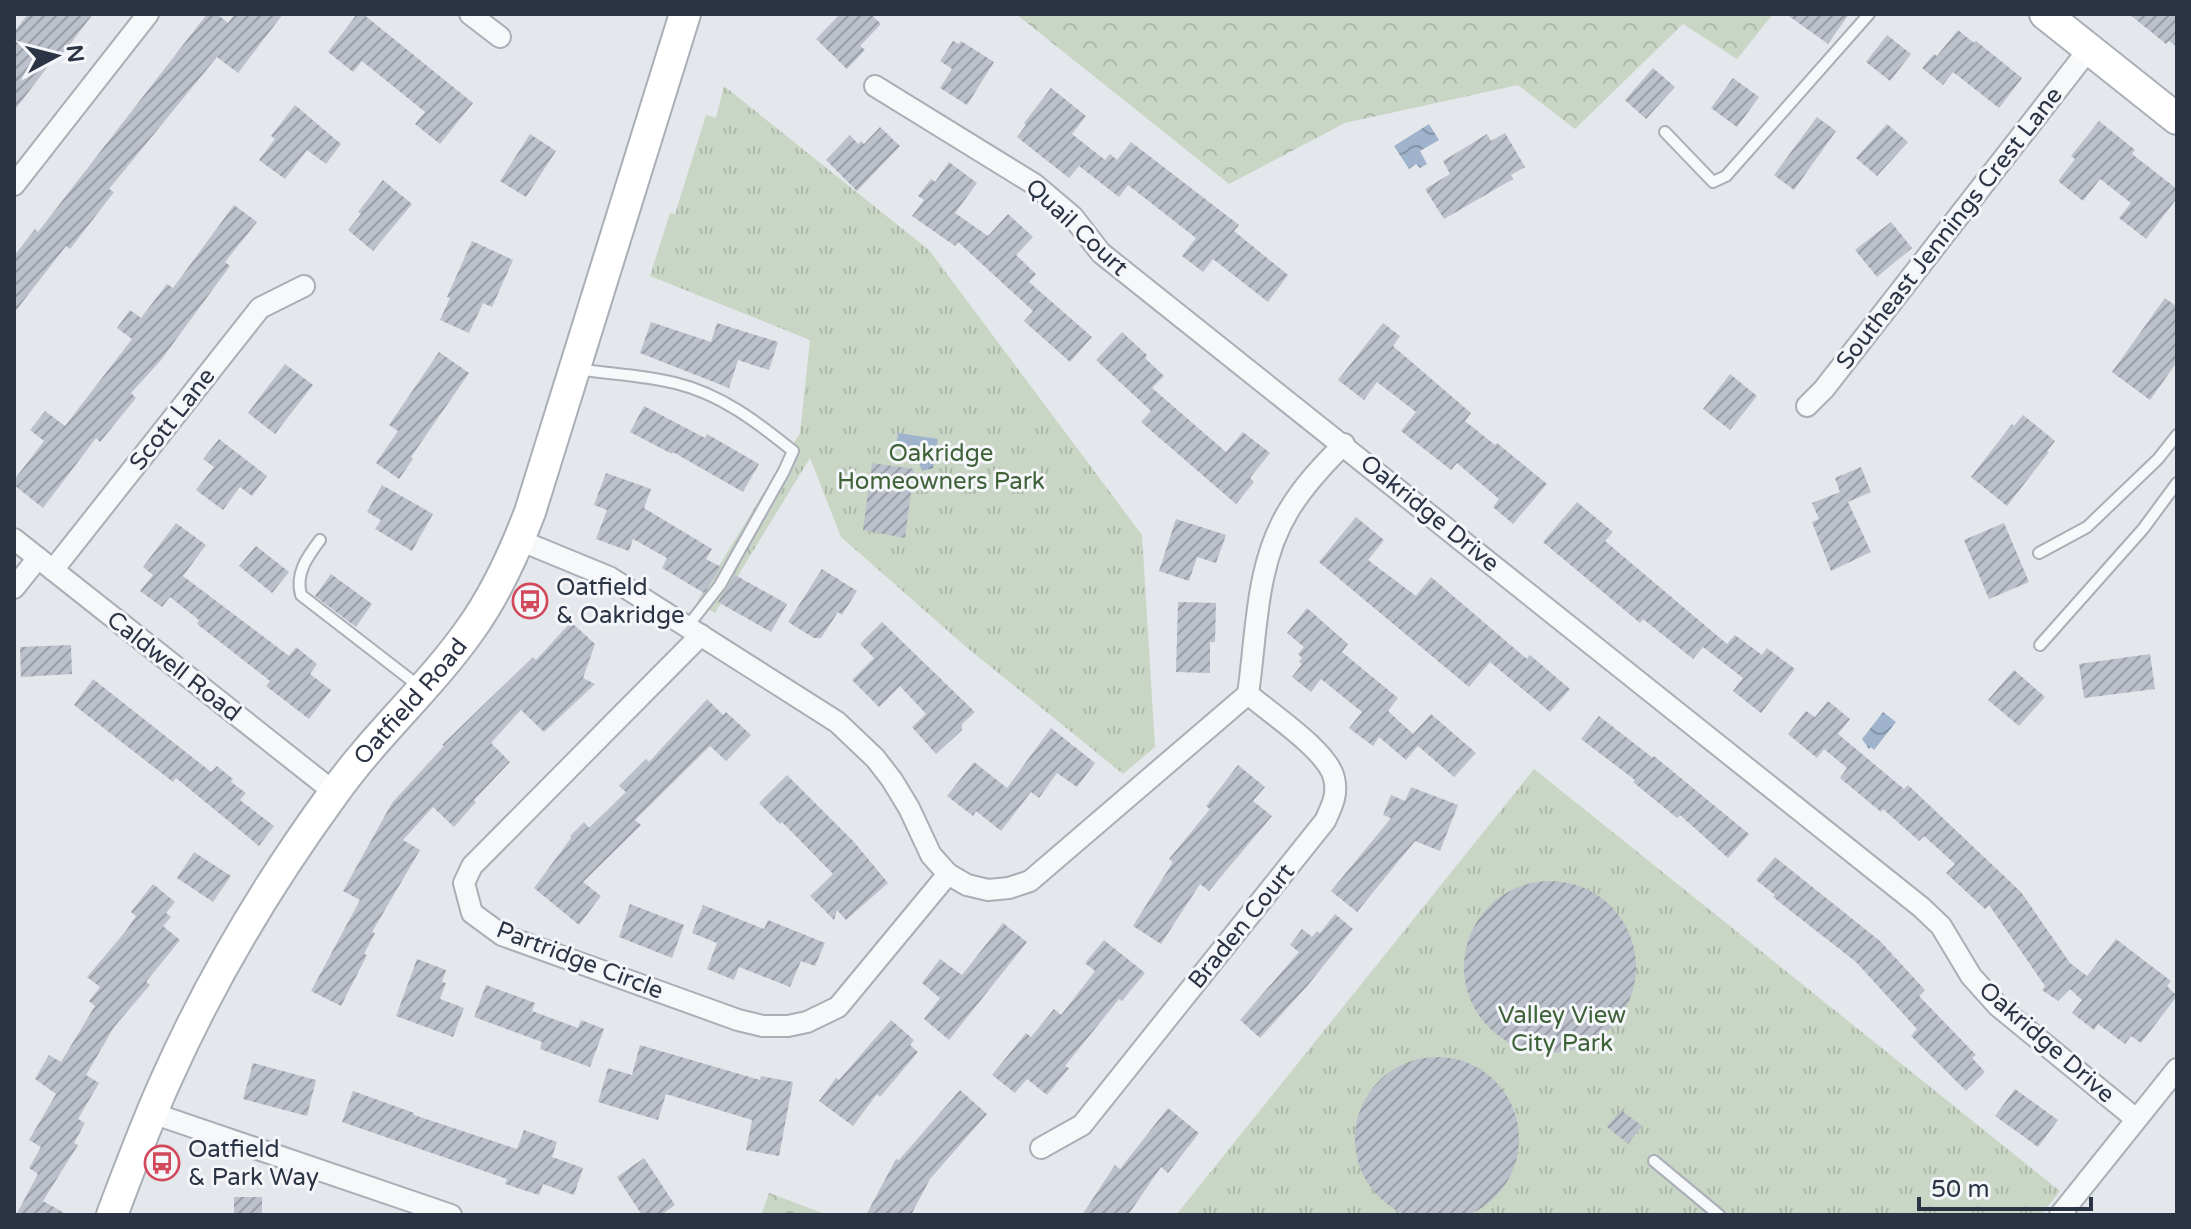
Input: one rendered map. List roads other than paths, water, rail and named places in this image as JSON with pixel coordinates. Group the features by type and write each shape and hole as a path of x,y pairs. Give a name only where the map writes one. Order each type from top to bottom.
{"main road":[{"name":"Oatfield Road","path":"112,1215 152,1113 204,1002 256,912 334,792 372,743 469,632 496,591 519,540 685,14"},
{"path":"2045,14 2177,119"}],"street":[{"path":"14,185 148,14"},
{"path":"470,14 500,37"},
{"name":"Southeast Jennings Crest Lane","path":"1807,406 1824,389 2089,49"},
{"name":"Quail Court","path":"875,86 1034,184 1073,217 1101,253 1344,444"},
{"name":"Scott Lane","path":"14,588 46,564 260,308 304,286"},
{"name":"Oakridge Drive","path":"1248,694 1258,603 1277,532 1288,510 1314,474 1344,444 1921,907 1941,926 1971,976 1998,1006 2136,1119"},
{"name":"Caldwell Road","path":"14,539 334,792"},
{"path":"519,540 609,577 837,722 859,741 892,780 931,855 948,874 967,885 988,890 1009,888 1030,881 1248,694"},
{"name":"Partridge Circle","path":"694,631 472,866 464,883 472,913 502,935 723,1015 763,1026 788,1026 807,1022 838,1007 948,874"},
{"name":"Braden Court","path":"1041,1148 1082,1125 1325,821 1335,800 1334,776 1321,755 1248,694"},
{"path":"2060,1215 2177,1069"},
{"path":"152,1113 451,1215"}],"lane":[{"path":"1665,132 1713,182 1726,176 1869,14"},
{"path":"575,369 675,383 725,402 760,424 793,451 694,631"},
{"path":"2039,553 2087,527 2158,459 2177,435"},
{"path":"2040,645 2143,529 2177,483"},
{"path":"320,540 308,556 297,583 301,595 421,689"},
{"path":"1654,1161 1719,1215"}],"water":[{"path":"1429,124 1439,140 1420,151 1427,164 1420,168 1416,164 1409,169 1394,146"},
{"path":"898,433 938,439 933,468 922,471 917,458 896,449"},
{"path":"1883,712 1896,722 1874,750 1869,749 1862,739"}],"place":[{"name":"Oatfield & Oakridge","path":"530,601"},
{"name":"Oatfield & Park Way","path":"162,1163"}],"park label":[{"name":"Oakridge Homeowners Park","path":"941,467"},
{"name":"Valley View City Park","path":"1562,1029"}]}
